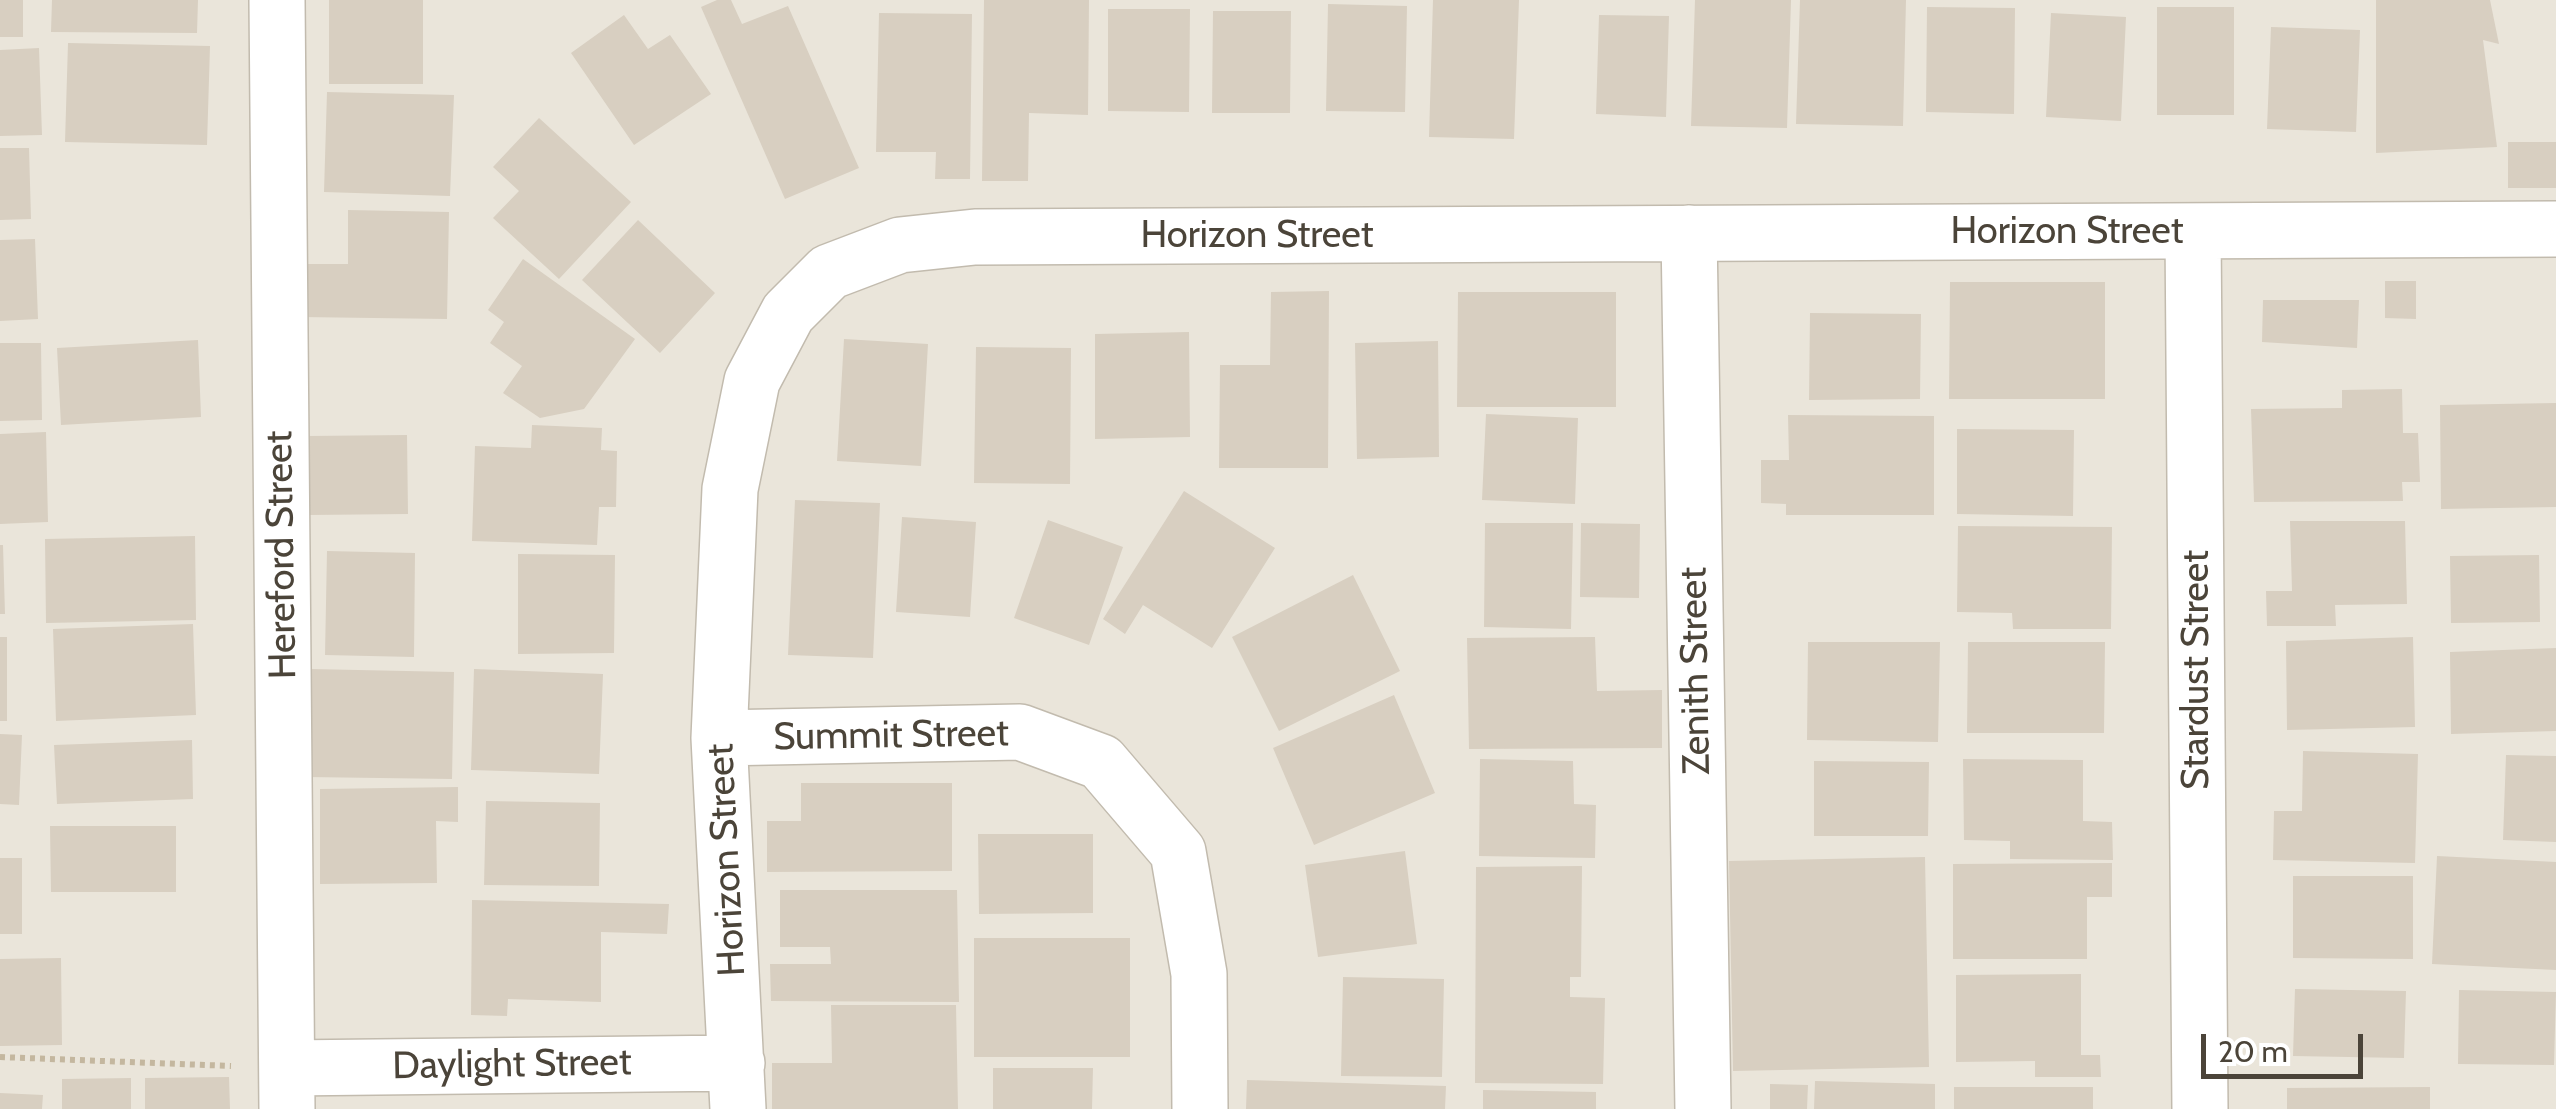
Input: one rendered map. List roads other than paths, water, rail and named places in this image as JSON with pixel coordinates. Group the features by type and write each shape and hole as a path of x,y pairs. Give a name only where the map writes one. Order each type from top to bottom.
{"street":[{"name":"Hereford Street","path":"277,0 287,1089"},
{"name":"Horizon Street","path":"738,1086 720,738 730,489 752,380 788,313 829,272 900,245 976,237 2556,230"},
{"name":"Stardust Street","path":"2193,231 2200,1109"},
{"name":"Zenith Street","path":"1690,233 1703,1109"},
{"name":"Summit Street","path":"720,738 1020,732 1101,762 1178,852 1198,974 1200,1109"},
{"name":"Daylight Street","path":"287,1089 738,1086"}]}
